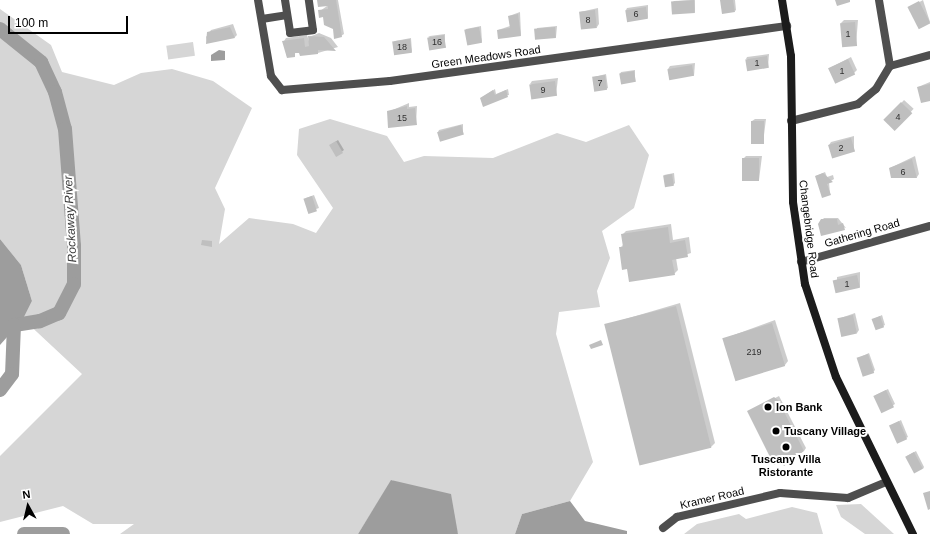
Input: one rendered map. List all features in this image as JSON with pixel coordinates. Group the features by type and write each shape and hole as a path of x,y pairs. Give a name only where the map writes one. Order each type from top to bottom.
{"main road":[{"name":"Changebridge Road","path":"782,0 791,56 793,202 801,262 825,352 886,482 913,534"}],"street":[{"name":"Green Meadows Road","path":"258,0 271,76 282,90 357,81 390,81 787,26"},
{"path":"285,0 290,33 313,30 309,0"},
{"path":"791,121 858,104 872,95 890,66 879,0"},
{"path":"262,19 287,15"},
{"path":"890,66 930,55"},
{"name":"Gathering Road","path":"801,262 930,226"},
{"name":"Kramer Road","path":"663,528 677,517 780,493 848,498 886,482"}],"shaded area":[{"path":"0,9 51,45 62,72 114,85 141,73 172,69 213,81 252,108 215,188 225,209 219,244 249,218 293,224 316,233 333,208 297,155 299,129 330,119 387,136 404,162 424,156 493,158 557,133 586,142 629,125 649,155 634,208 602,231 610,258 597,291 600,307 559,312 556,334 593,462 570,501 522,514 515,534 458,534 456,529 392,480 358,534 120,534 134,524 93,524 63,506 0,522 0,456 82,374 23,319 32,301 21,265 0,239"},
{"path":"193,42 195,56 168,60 166,46"},
{"path":"219,50 225,51 225,60 211,61 211,55"},
{"path":"0,239 21,265 32,301 23,319 0,345"},
{"path":"391,480 451,494 458,534 358,534"},
{"path":"570,501 585,521 627,531 627,534 515,534 522,514"},
{"path":"861,504 894,534 865,534 841,517 836,505"},
{"path":"792,507 817,513 823,534 684,534 697,524 739,514 746,519"}],"building":[{"path":"317,0 336,0 342,37 334,39 333,29 324,25 323,17 319,18 318,10 328,9 328,6 318,7"},
{"path":"694,0 695,13 672,15 671,2"},
{"path":"720,0 733,0 735,12 722,14"},
{"path":"835,0 850,0 850,2 837,6"},
{"path":"919,1 930,23 919,29 907,7"},
{"path":"646,7 648,19 627,22 625,10"},
{"path":"595,10 597,28 581,30 579,12"},
{"path":"518,14 521,36 498,39 497,30 510,28 508,16"},
{"path":"855,22 857,46 842,47 840,23"},
{"path":"230,27 235,38 206,44 207,32"},
{"path":"479,27 482,43 467,46 464,30"},
{"path":"555,27 556,38 535,40 534,29"},
{"path":"444,35 446,48 429,50 427,38"},
{"path":"308,36 324,37 336,51 318,50 318,54 300,56 299,53 295,53 295,57 287,58 282,41 304,38 305,47 309,46"},
{"path":"410,39 412,53 394,55 392,42"},
{"path":"767,56 769,68 747,71 745,59"},
{"path":"848,59 855,74 835,84 828,68"},
{"path":"692,65 694,76 669,80 667,69"},
{"path":"634,71 636,82 621,84 619,74"},
{"path":"605,75 607,90 594,92 592,77"},
{"path":"555,81 557,96 531,99 529,85"},
{"path":"930,84 930,101 921,103 917,87"},
{"path":"493,90 495,95 506,90 508,97 483,107 480,98"},
{"path":"901,102 912,113 895,131 883,120"},
{"path":"407,106 407,109 415,108 417,125 388,128 387,111"},
{"path":"751,121 764,121 764,144 751,144"},
{"path":"461,125 464,135 440,142 437,132"},
{"path":"851,138 855,151 832,158 828,145"},
{"path":"336,141 343,153 336,157 329,145"},
{"path":"742,158 759,158 759,181 742,181"},
{"path":"912,159 917,178 891,178 889,168"},
{"path":"823,173 833,182 827,184 831,195 822,198 815,176"},
{"path":"672,174 674,186 665,187 663,175"},
{"path":"312,196 317,211 308,214 303,199"},
{"path":"821,219 837,219 838,225 843,223 845,230 821,236 818,224"},
{"path":"668,227 670,243 685,240 688,257 672,260 675,275 629,282 627,269 622,270 619,247 623,247 621,234"},
{"path":"202,240 212,241 212,247 201,245"},
{"path":"857,275 860,288 836,293 833,281"},
{"path":"676,306 711,448 640,466 604,324"},
{"path":"853,315 857,334 841,337 837,318"},
{"path":"880,316 884,327 876,330 872,319"},
{"path":"772,323 785,366 735,381 722,338"},
{"path":"601,340 603,345 591,349 589,345"},
{"path":"868,354 874,373 863,377 857,358"},
{"path":"886,390 894,407 881,413 873,396"},
{"name":"Tuscany Village","path":"774,397 778,400 804,451 784,466 781,461 774,465 747,411"},
{"path":"899,421 907,439 897,444 889,425"},
{"path":"914,452 923,469 914,473 905,457"},
{"path":"930,491 930,509 928,510 923,493"}],"waterway":[{"name":"Rockaway River","path":"0,29 41,62 55,92 65,129 74,246 74,284 59,313 40,321 14,325 12,374 0,390"},
{"name":"Rockaway River","path":"24,534 63,534"}],"place":[{"name":"Ion Bank","path":"768,407"},
{"name":"Tuscany Village","path":"776,431"},
{"name":"Tuscany Villa Ristorante","path":"786,447"}]}
